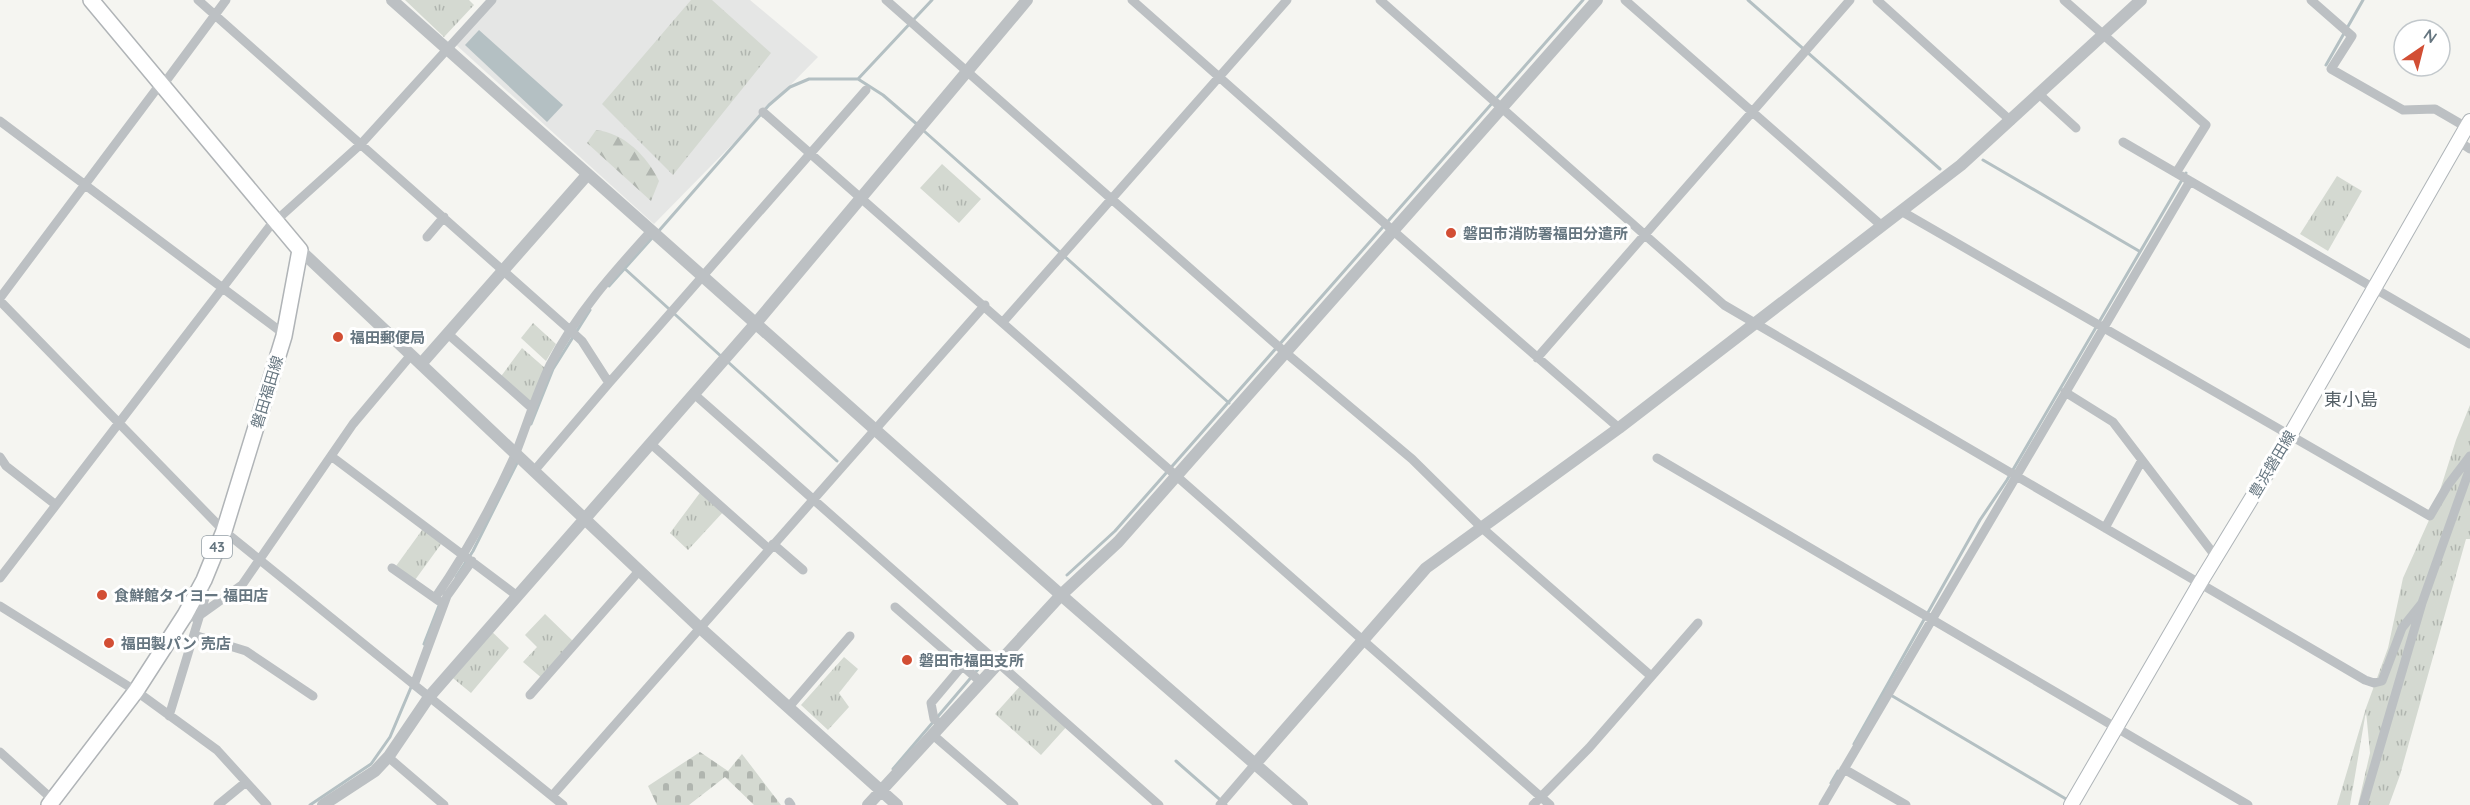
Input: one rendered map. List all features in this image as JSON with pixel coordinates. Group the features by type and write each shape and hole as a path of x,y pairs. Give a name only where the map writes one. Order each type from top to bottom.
{"main road":[{"path":"91,0 300,250"},
{"name":"豊浜磐田線","path":"2071,805 2200,583 2289,437 2372,289 2464,145 2468,124"},
{"name":"磐田福田線","path":"51,803 136,691 183,619 204,580 224,531 285,334 300,250"}],"street":[{"path":"198,0 582,341 609,383"},
{"path":"226,0 0,299 118,424 224,531 563,805"},
{"path":"392,0 1061,595 1302,805"},
{"path":"0,578 276,220 361,144 492,0"},
{"path":"886,0 1286,353 1412,459 1481,527 1651,676"},
{"path":"323,805 356,785 388,757 429,697 756,323 1027,0"},
{"path":"1132,0 1619,428"},
{"path":"1003,322 1287,0"},
{"path":"1380,0 1707,292 1754,323 2015,476 2374,683 2382,681 2387,674 2402,628 2422,603"},
{"path":"868,805 977,677 999,662 1061,595 1118,542 1597,0"},
{"path":"1625,0 1882,226"},
{"path":"1537,358 1850,0"},
{"path":"1877,0 2011,121"},
{"path":"1823,805 2103,328 2206,125 2064,0"},
{"path":"1220,805 1425,568 1619,428 1970,158 2141,0"},
{"path":"2311,0 2352,36 2331,69 2403,110 2435,108 2468,124"},
{"path":"534,471 866,90"},
{"path":"2040,94 2076,128"},
{"path":"763,112 985,305 1550,805"},
{"path":"0,121 285,334"},
{"path":"2123,141 2372,289 2470,344"},
{"path":"421,364 587,175"},
{"path":"1901,211 2289,437 2430,516 2448,485 2470,456"},
{"path":"427,237 444,217"},
{"path":"414,685 444,604 469,558 515,453 549,366 593,297 651,231"},
{"path":"300,250 698,626 897,805"},
{"path":"552,796 601,743 698,626 985,305"},
{"path":"447,333 532,408"},
{"path":"183,619 200,615 242,585 353,424 411,355"},
{"path":"2065,392 2113,422 2216,556"},
{"path":"694,394 1160,805"},
{"path":"651,444 771,546 803,570"},
{"path":"331,456 516,595"},
{"path":"0,457 6,466 56,504"},
{"path":"1657,458 2248,805"},
{"path":"2105,528 2142,460"},
{"path":"2363,805 2422,603 2470,468"},
{"path":"435,598 469,558"},
{"path":"392,568 444,604"},
{"path":"530,695 639,571"},
{"path":"170,716 205,598 204,580"},
{"path":"0,606 136,691 217,750 267,805"},
{"path":"895,607 977,677"},
{"path":"1533,805 1589,748 1698,623"},
{"path":"194,635 246,651 313,696"},
{"path":"788,708 850,636"},
{"path":"963,665 931,703 936,726 1014,805"},
{"path":"0,752 51,803"},
{"path":"388,757 444,805"},
{"path":"1844,769 1906,805"},
{"path":"218,805 246,782"}],"shaded area":[{"path":"494,0 750,0 818,57 654,224 454,43"},
{"path":"479,30 563,105 547,122 465,45"}],"green space":[{"path":"405,0 469,0 474,5 444,37"},
{"path":"691,0 712,0 771,53 673,175 602,104"},
{"path":"596,130 625,141 634,147 648,163 659,181 651,201 587,143"},
{"path":"942,164 981,199 959,223 920,188"},
{"path":"2337,176 2362,191 2328,251 2300,234"},
{"path":"533,323 556,344 546,361 521,338"},
{"path":"522,348 545,368 532,408 499,379"},
{"path":"2470,405 2470,539 2466,539 2400,775 2389,805 2358,805 2370,753 2366,711 2350,805 2337,805 2366,708 2388,648 2403,578 2434,509"},
{"path":"702,490 725,510 688,550 670,533"},
{"path":"425,526 444,540 415,580 396,566"},
{"path":"545,614 575,643 544,680 523,662 537,647 525,635"},
{"path":"488,628 509,648 471,693 448,674"},
{"path":"844,657 858,669 839,693 849,707 828,730 801,705"},
{"path":"1023,683 1069,724 1041,755 995,714"},
{"path":"700,752 728,771 742,754 781,805 754,805 725,777 689,805 657,805 648,786"}],"waterway":[{"path":"858,79 932,0"},
{"path":"1067,575 1115,531 1583,0"},
{"path":"1748,0 1940,169"},
{"path":"2326,65 2363,0"},
{"path":"657,233 769,105 790,87 809,79 858,79 883,95 919,126"},
{"path":"924,131 1229,403"},
{"path":"1983,160 2139,251"},
{"path":"1854,744 1980,520 2007,480 2186,173"},
{"path":"609,286 652,238"},
{"path":"624,268 723,358"},
{"path":"531,424 553,369 590,310"},
{"path":"728,362 837,461"},
{"path":"456,577 473,551 518,461"},
{"path":"424,644 440,603"},
{"path":"893,769 986,660"},
{"path":"310,805 371,764 390,737 412,685"},
{"path":"1889,694 2066,799"},
{"path":"1176,761 1226,805"},
{"path":"1831,783 1838,771"}],"place":[{"name":"磐田市消防署福田分遣所","path":"1451,233"},
{"name":"福田郵便局","path":"338,337"},
{"name":"食鮮館タイヨー 福田店","path":"102,595"},
{"name":"福田製パン 売店","path":"109,643"},
{"name":"磐田市福田支所","path":"907,660"}],"district":[{"name":"東小島","path":"2351,399"}]}
